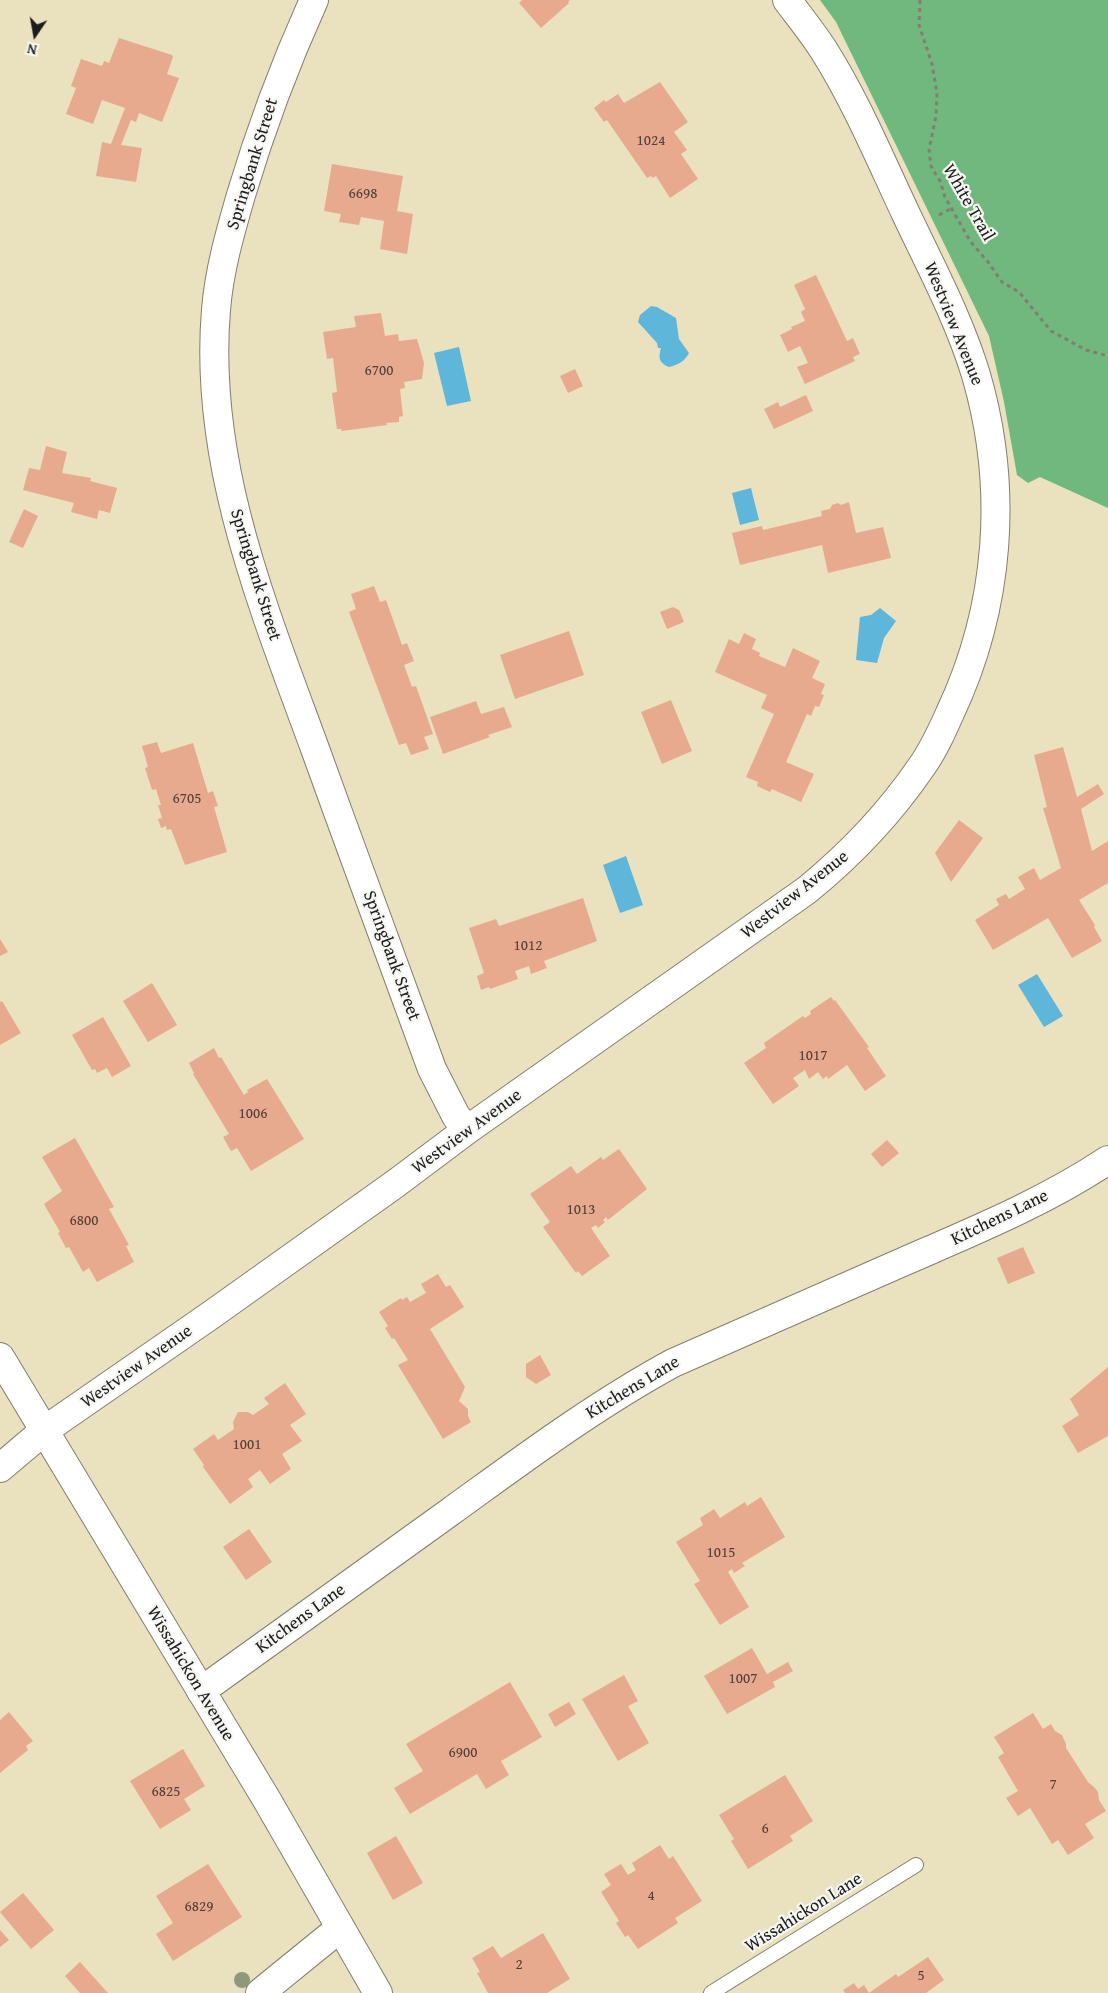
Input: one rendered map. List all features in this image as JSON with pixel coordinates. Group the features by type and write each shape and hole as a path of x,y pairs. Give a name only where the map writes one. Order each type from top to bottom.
{"street":[{"name":"Springbank Street","path":"314,0 290,54 261,130 236,211 219,282 214,333 216,397 224,462 241,534 271,630 432,1069 452,1108 467,1130"},
{"name":"Westview Avenue","path":"0,1468 45,1430 211,1315 395,1184 467,1130 807,890 854,848 902,795 924,764 956,702 986,609 997,511 989,437 976,375 949,304 845,87 822,48 787,0"},
{"name":"Kitchens Lane","path":"201,1691 505,1472 637,1382 673,1362 943,1245 1068,1184 1108,1160"},
{"name":"Wissahickon Avenue","path":"0,1357 267,1800 378,1993"},
{"path":"260,1993 340,1928"}],"lane":[{"name":"Wissahickon Lane","path":"711,1993 916,1865"}],"path":[{"name":"White Trail","path":"920,0 919,25 932,64 937,93 936,116 929,150 931,166 940,181 945,197 970,241 1002,282 1020,292 1051,332 1086,350 1108,356"}],"green space":[{"path":"820,0 1108,0 1108,508 1040,477 1028,483 1017,475 1004,402 989,336 836,22"}],"water":[{"path":"651,306 657,307 676,318 679,339 689,353 675,365 669,367 661,362 661,348 658,348 657,343 638,322 640,315"},
{"path":"459,347 471,401 447,406 434,353"},
{"path":"751,488 759,520 740,525 732,493"},
{"path":"880,608 896,621 884,638 877,663 856,660 860,617 871,615"},
{"path":"626,856 643,905 620,913 603,865"},
{"path":"1037,974 1063,1016 1044,1027 1018,985"}],"building":[{"path":"522,0 570,0 541,28 519,3"},
{"path":"119,38 172,55 167,74 179,78 162,122 139,113 136,122 131,120 121,145 142,148 136,182 96,176 102,142 111,144 125,108 102,100 93,124 66,114 76,88 71,86 81,59 102,66 104,61 109,63"},
{"path":"660,82 688,122 674,132 687,150 681,154 698,179 670,198 656,176 647,178 607,120 604,122 594,108 604,100 606,102 618,94 624,103"},
{"path":"332,164 403,176 397,211 413,214 407,254 380,249 384,221 361,217 359,225 339,222 341,214 324,211"},
{"path":"816,275 847,341 853,338 860,354 853,357 855,361 805,384 797,367 808,363 800,346 788,352 780,335 792,329 791,327 805,321 801,312 805,309 794,285"},
{"path":"381,313 385,336 398,334 399,341 417,339 424,363 422,379 404,382 405,388 400,389 403,416 399,417 399,422 342,431 337,429 332,393 337,392 333,358 327,359 323,332 356,327 354,316"},
{"path":"575,369 583,386 568,393 560,376"},
{"path":"806,395 813,411 774,429 764,409 778,402 780,407"},
{"path":"46,446 67,452 62,473 91,478 90,481 117,488 110,513 99,510 97,519 71,512 74,503 23,490 29,468 40,470"},
{"path":"849,502 856,533 883,527 891,558 828,573 822,545 740,565 732,533 762,526 763,530 822,516 821,511 830,509 832,505 838,503 841,505"},
{"path":"24,509 38,516 23,548 9,542"},
{"path":"374,586 380,602 386,600 402,645 407,643 414,661 404,665 412,687 416,686 433,734 424,737 429,749 411,755 406,743 399,745 349,612 356,609 351,594"},
{"path":"673,607 679,610 684,622 667,629 660,612"},
{"path":"569,631 584,675 515,699 500,655"},
{"path":"744,633 756,639 752,649 760,653 759,656 785,667 793,648 820,661 812,678 825,684 821,694 824,695 819,707 815,706 811,716 807,714 786,762 814,774 801,802 772,789 770,792 757,786 758,782 746,777 774,714 761,708 767,695 715,672 729,639 739,644"},
{"path":"671,700 692,751 662,764 641,712"},
{"path":"476,701 481,714 504,707 512,727 443,754 430,717"},
{"path":"157,742 161,753 193,743 208,793 213,791 218,806 214,807 227,852 185,865 171,829 167,830 166,826 161,828 158,819 162,818 158,805 161,805 156,789 152,790 145,768 148,767 142,746"},
{"path":"1063,747 1077,797 1098,784 1104,794 1081,809 1092,851 1108,841 1108,883 1079,900 1095,925 1094,927 1102,941 1072,958 1048,918 993,950 975,920 999,905 996,899 1006,894 1009,899 1025,889 1018,877 1034,868 1040,880 1061,868 1043,808 1047,807 1034,755"},
{"path":"959,820 983,838 951,882 935,853"},
{"path":"583,898 597,941 544,961 547,968 531,974 529,966 515,971 518,979 490,989 489,987 481,990 477,976 484,973 469,928 496,919 499,926"},
{"path":"0,939 8,952 0,956"},
{"path":"152,983 177,1025 148,1042 123,1001"},
{"path":"831,997 869,1047 867,1048 886,1076 865,1091 847,1065 828,1079 827,1076 823,1079 818,1072 809,1079 805,1070 793,1078 799,1086 773,1104 744,1063 766,1048 764,1043 803,1016 805,1018 811,1014 810,1011"},
{"path":"2,1001 21,1033 0,1045 0,1002"},
{"path":"103,1017 131,1066 112,1077 107,1068 97,1073 95,1069 92,1070 72,1035"},
{"path":"214,1048 244,1095 248,1092 247,1090 267,1079 304,1139 251,1171 237,1148 231,1151 223,1137 229,1134 193,1074 189,1063"},
{"path":"75,1138 114,1207 109,1209 129,1245 126,1246 134,1262 97,1282 89,1268 83,1272 69,1247 66,1248 58,1233 60,1232 44,1204 62,1191 42,1157"},
{"path":"887,1140 899,1153 882,1167 871,1154"},
{"path":"619,1149 647,1189 608,1220 606,1217 603,1220 605,1222 598,1228 596,1225 591,1228 610,1256 582,1276 578,1271 576,1273 543,1227 550,1222 530,1194 571,1166 577,1174 601,1157 603,1160"},
{"path":"1023,1247 1035,1273 1008,1284 997,1258"},
{"path":"438,1274 446,1287 450,1285 464,1307 430,1329 465,1387 459,1401 468,1409 468,1416 471,1422 443,1439 398,1365 408,1360 385,1328 388,1326 379,1312 401,1298 402,1300 407,1297 410,1302 426,1293 421,1284"},
{"path":"540,1355 551,1375 536,1384 526,1377 526,1364"},
{"path":"1108,1367 1108,1436 1078,1453 1062,1426 1079,1415 1070,1399"},
{"path":"285,1383 306,1414 290,1425 302,1441 282,1454 291,1469 270,1484 260,1470 248,1479 253,1487 230,1504 203,1467 204,1465 193,1449 214,1434 218,1440 234,1429 233,1422 238,1412 248,1412 253,1415 269,1404 264,1398"},
{"path":"761,1497 785,1537 742,1563 745,1566 734,1573 732,1569 728,1572 749,1607 720,1625 694,1584 700,1581 676,1542 703,1525 700,1518 714,1509 720,1518 745,1502 747,1506"},
{"path":"249,1529 272,1562 246,1580 223,1547"},
{"path":"752,1648 767,1674 788,1662 793,1671 773,1682 775,1687 727,1714 704,1676"},
{"path":"624,1675 638,1701 628,1706 649,1743 618,1761 582,1699"},
{"path":"510,1682 542,1737 501,1761 509,1775 486,1789 477,1774 410,1814 394,1788 423,1771 406,1744"},
{"path":"569,1702 576,1714 555,1727 548,1714"},
{"path":"9,1712 33,1741 26,1746 28,1750 0,1773 0,1720"},
{"path":"1033,1713 1043,1729 1051,1724 1055,1731 1062,1735 1066,1748 1088,1782 1098,1792 1099,1800 1106,1811 1085,1824 1094,1838 1068,1855 1058,1840 1052,1844 1030,1808 1018,1816 1006,1798 1018,1791 998,1757 1004,1753 994,1737"},
{"path":"183,1749 205,1786 184,1799 191,1810 160,1829 130,1781"},
{"path":"785,1775 813,1821 790,1836 793,1841 748,1869 731,1841 734,1839 719,1815"},
{"path":"396,1836 423,1883 393,1900 367,1853"},
{"path":"660,1845 669,1859 673,1856 702,1901 675,1918 678,1923 638,1949 628,1935 625,1937 616,1923 619,1921 601,1892 611,1885 604,1874 621,1864 628,1875 636,1870 632,1863"},
{"path":"208,1864 242,1917 173,1961 156,1934 173,1923 156,1896"},
{"path":"23,1893 54,1930 31,1949 0,1912"},
{"path":"0,1930 9,1940 0,1947"},
{"path":"543,1933 570,1979 547,1993 488,1993 477,1973 480,1972 472,1958 493,1946 501,1958"},
{"path":"928,1957 944,1980 926,1993 869,1993 896,1974 898,1977"},
{"path":"80,1962 108,1993 80,1993 65,1976"},
{"path":"854,1983 858,1989 864,1985 869,1993 845,1993 843,1990"}]}
